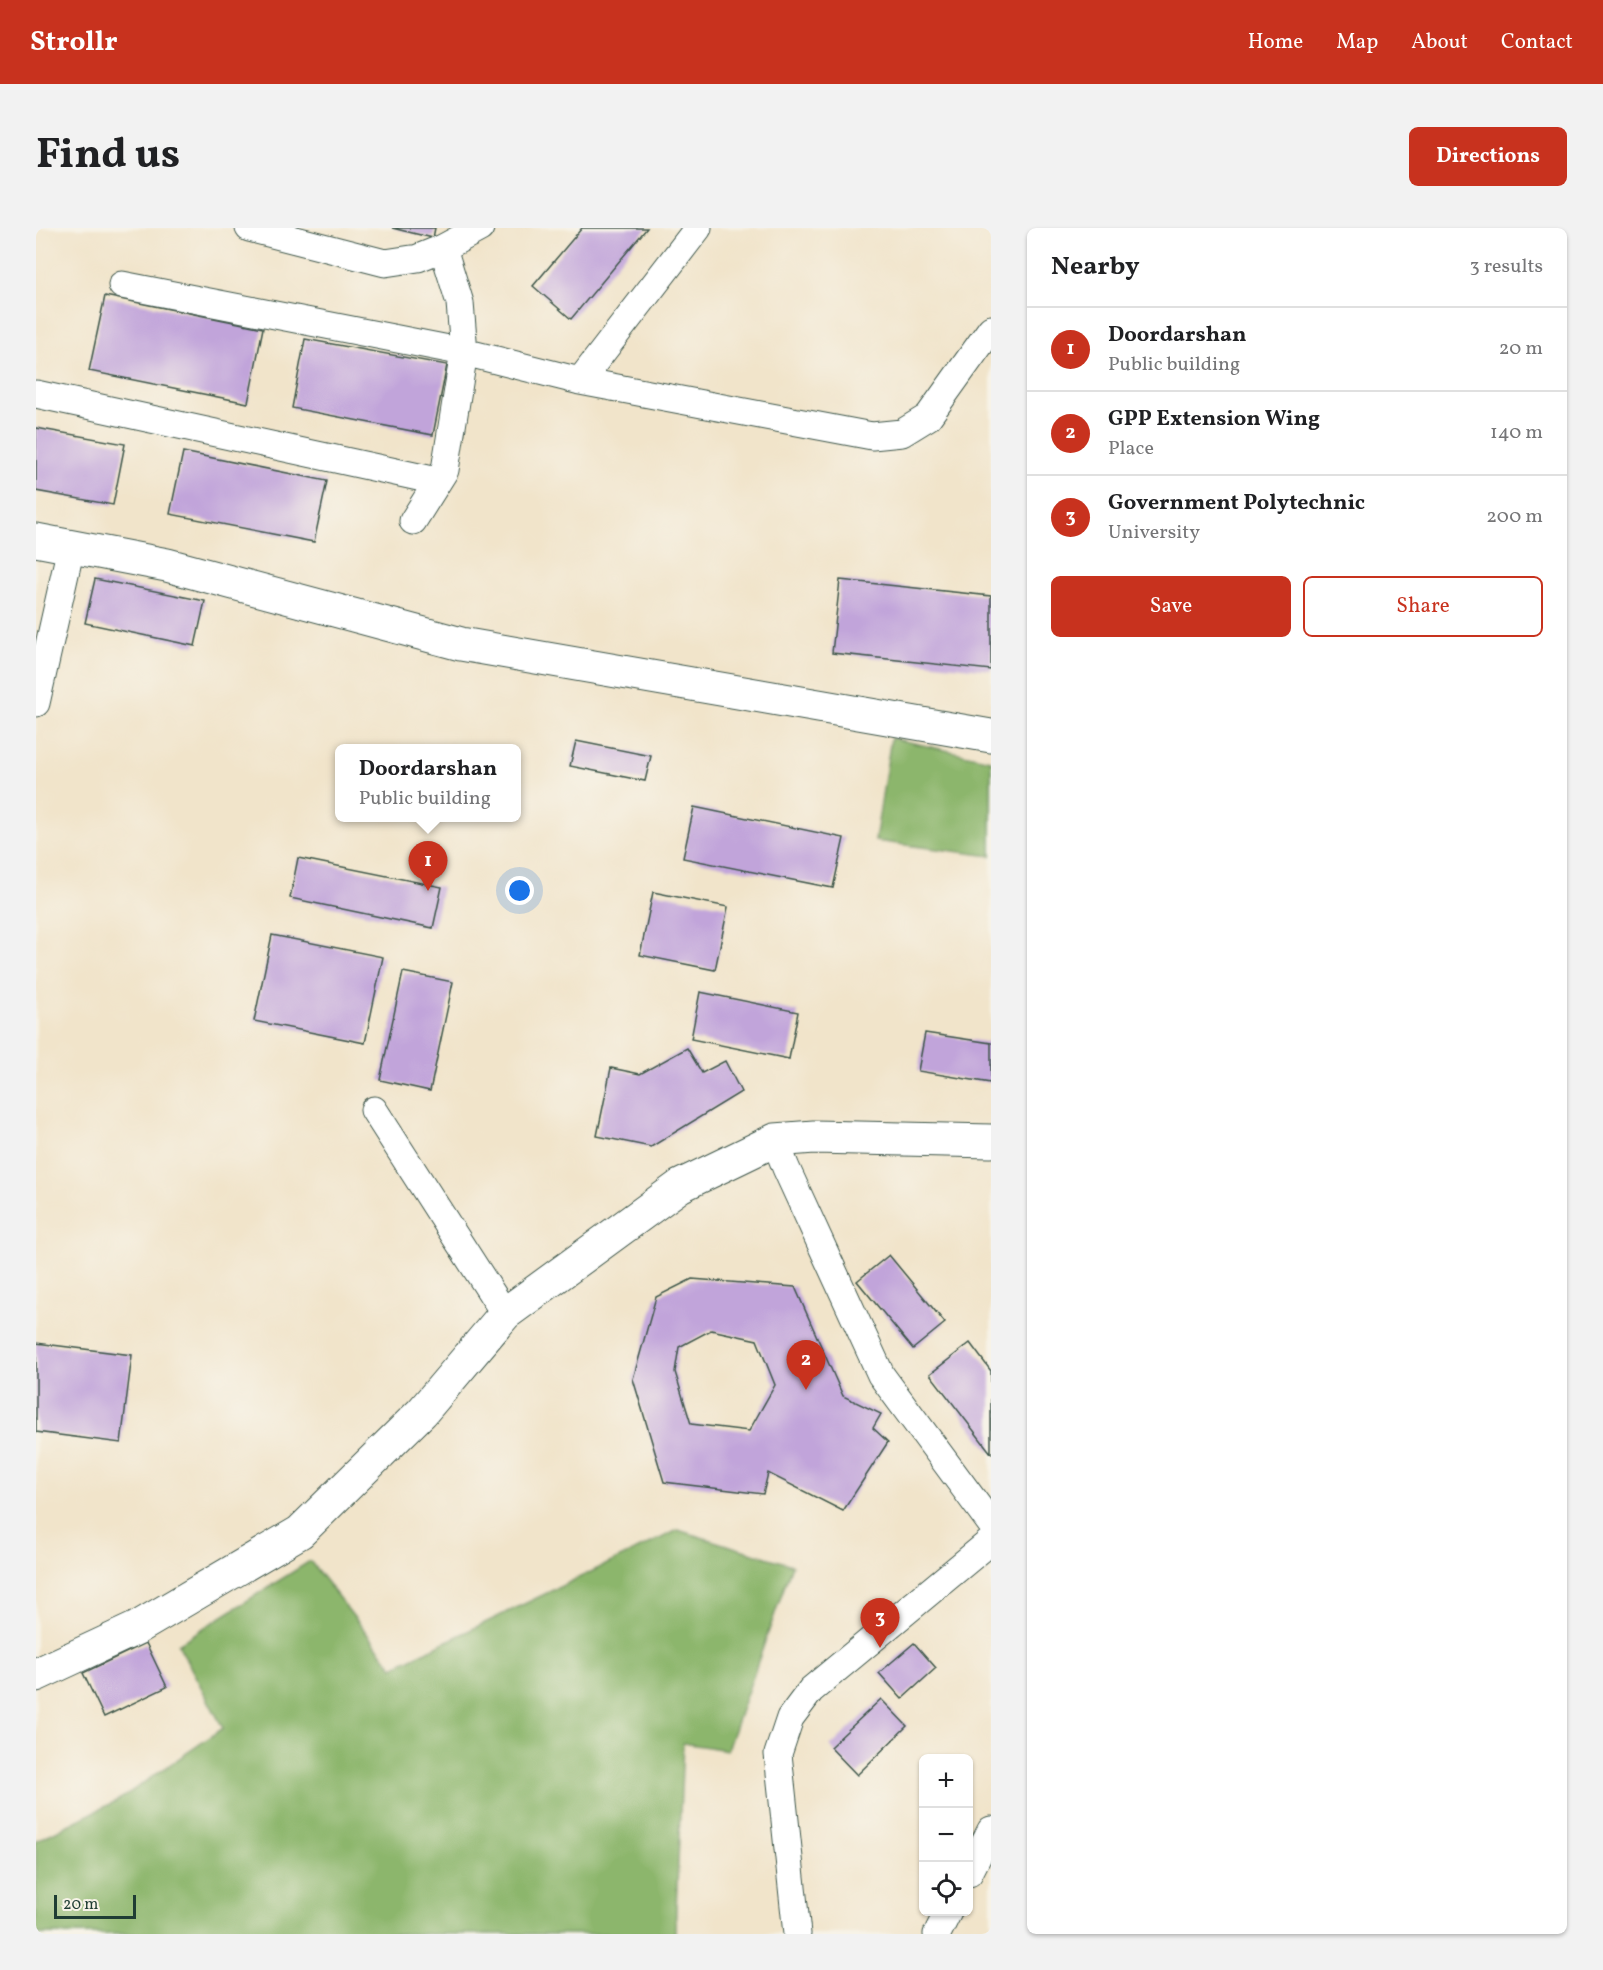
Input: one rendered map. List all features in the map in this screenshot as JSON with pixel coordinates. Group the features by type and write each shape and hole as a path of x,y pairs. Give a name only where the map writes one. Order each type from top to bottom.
{"main road":[{"path":"36,540 167,565 461,644 991,736"},
{"path":"36,1675 137,1628 300,1532 422,1412 505,1314 680,1186 775,1140 814,1137 991,1141"}],"street":[{"path":"249,228 385,262 418,258 443,248 480,228"},
{"path":"580,381 699,228"},
{"path":"413,521 445,470 464,352 460,303 443,248"},
{"path":"122,285 464,352 580,381 872,436 902,434 928,417 991,329"},
{"path":"36,394 437,482"},
{"path":"36,703 71,547"},
{"path":"374,1110 505,1314"},
{"path":"775,1140 881,1375 991,1524"},
{"path":"797,1934 778,1754 790,1718 811,1690 991,1541"},
{"path":"973,1865 991,1830"},
{"path":"937,1934 946,1916"}],"green space":[{"path":"891,738 991,760 991,856 875,841"},
{"path":"678,1530 792,1565 727,1750 683,1743 675,1934 36,1934 36,1841 120,1799 223,1728 178,1644 310,1561 393,1667"}],"building":[{"path":"392,228 435,228 433,238"},
{"path":"582,228 647,228 571,319 533,286"},
{"path":"105,296 263,328 248,403 89,371"},
{"path":"305,339 447,365 433,435 292,408"},
{"path":"36,428 125,444 113,505 36,491"},
{"path":"183,452 327,481 314,542 170,514"},
{"path":"95,579 205,601 195,646 85,623"},
{"path":"840,580 991,596 991,670 832,653"},
{"path":"576,741 651,756 645,781 570,766"},
{"path":"694,807 844,838 833,888 683,858"},
{"path":"298,858 442,887 433,928 290,898"},
{"path":"653,892 728,907 715,970 640,955"},
{"path":"272,935 383,957 365,1043 254,1021"},
{"path":"403,972 453,982 430,1091 380,1080"},
{"path":"700,992 798,1012 789,1059 691,1039"},
{"path":"925,1033 991,1043 991,1083 918,1071"},
{"path":"687,1048 702,1073 725,1061 741,1092 651,1147 597,1136 611,1068 640,1074"},
{"path":"889,1255 945,1323 913,1349 857,1281"},
{"path":"692,1279 795,1287 843,1396 881,1414 873,1428 888,1442 843,1511 768,1473 763,1494 664,1482 633,1379 656,1297","holes":["711,1330 757,1340 775,1385 749,1431 691,1424 675,1372 679,1347"]},
{"path":"36,1343 132,1355 121,1443 36,1432"},
{"path":"970,1343 991,1371 991,1453 930,1374"},
{"path":"146,1643 167,1687 104,1717 83,1673"},
{"path":"914,1643 936,1668 902,1699 879,1673"},
{"path":"881,1699 907,1726 857,1775 830,1747"}],"place":[{"name":"Doordarshan","path":"428,891"},
{"name":"GPP Extension Wing","path":"806,1390"},
{"name":"Government Polytechnic","path":"880,1648"}]}
